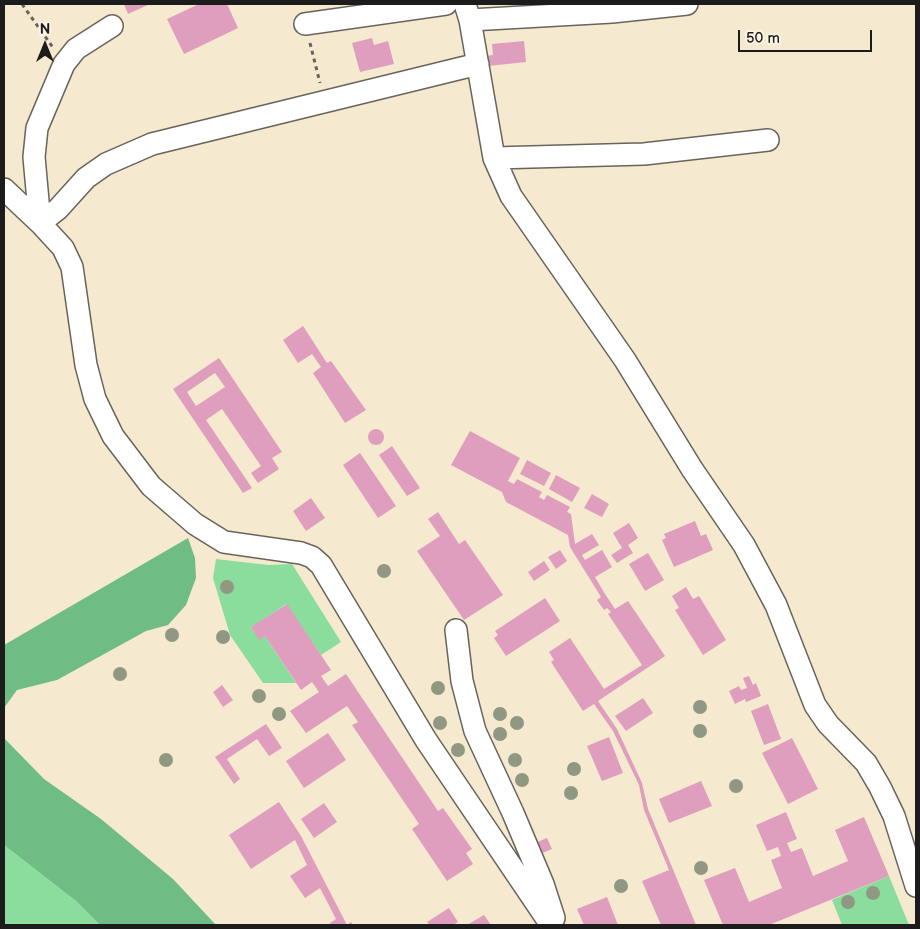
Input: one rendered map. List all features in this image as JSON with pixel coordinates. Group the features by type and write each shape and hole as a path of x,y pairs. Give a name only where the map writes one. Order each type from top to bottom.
{"street":[{"path":"305,24 446,4"},
{"path":"687,4 612,12 467,12 494,158 511,196 625,360 692,469 744,545 776,605 815,705 828,724 866,763 880,787 894,816 916,886"},
{"path":"40,223 34,157 37,128 64,64 76,49 112,26"},
{"path":"40,223 58,209 86,178 100,169 152,144 324,100 478,64"},
{"path":"494,158 644,154 768,140"},
{"path":"4,190 40,223 63,248 72,267 86,365 95,399 113,436 151,486 195,524 224,542 301,553 312,557 321,565 426,740 551,925"},
{"path":"456,630 462,681 475,731 521,830 557,925"}],"path":[{"path":"22,4 64,64"},
{"path":"305,24 324,100"}],"green space":[{"path":"188,538 195,558 196,578 186,605 168,625 146,631 57,680 17,690 4,708 4,645"},
{"path":"216,559 268,565 292,564 341,642 321,655 286,604 251,628 265,636 296,683 263,683 230,635 213,578"},
{"path":"4,738 44,779 101,819 173,879 216,925 100,925 76,901 4,845"},
{"path":"4,845 76,901 100,925 4,925"},
{"path":"889,876 909,925 842,925 832,900"}],"building":[{"path":"124,4 150,4 128,14"},
{"path":"199,4 227,4 238,28 184,54 167,19"},
{"path":"372,38 374,45 388,41 394,64 360,72 352,43"},
{"path":"524,41 526,62 488,66 486,56 493,55 492,44"},
{"path":"303,326 327,363 331,361 366,410 345,423 313,373 321,367 312,354 298,363 283,340"},
{"path":"219,358 282,452 272,458 279,469 258,483 251,473 261,466 222,409 206,420 252,488 243,493 173,389","holes":["215,373 225,387 196,406 187,392"]},
{"path":"373,429 379,429 384,434 382,443 373,445 368,440 368,434"},
{"path":"470,431 520,458 508,481 514,484 517,479 542,492 539,497 544,500 547,495 570,507 567,512 571,514 575,544 592,534 599,545 582,555 585,560 602,550 612,567 595,577 605,594 615,609 628,601 665,656 598,701 617,729 642,783 648,809 696,925 661,925 642,881 669,870 644,810 639,785 613,731 594,704 583,711 551,662 554,660 549,652 570,638 604,689 642,665 608,614 611,612 607,608 604,610 597,600 601,597 570,547 568,535 506,502 502,492 451,465"},
{"path":"392,446 420,488 407,496 379,455"},
{"path":"360,453 396,506 378,518 343,465"},
{"path":"527,460 551,473 544,486 520,474"},
{"path":"556,475 580,488 572,502 549,489"},
{"path":"592,494 609,504 602,517 584,508"},
{"path":"311,498 325,518 306,531 293,511"},
{"path":"438,512 459,544 465,540 503,595 464,620 417,551 440,536 428,519"},
{"path":"695,521 701,536 706,534 713,550 674,567 662,540 666,538 664,534"},
{"path":"629,523 638,538 628,545 633,553 617,563 611,555 622,548 613,533"},
{"path":"560,550 567,561 556,569 548,557"},
{"path":"648,553 664,580 645,591 629,564"},
{"path":"544,561 550,570 534,581 528,572"},
{"path":"686,587 693,599 699,596 726,640 703,655 675,610 679,608 672,596"},
{"path":"545,598 560,621 506,656 494,638 498,635 495,631"},
{"path":"287,604 331,670 321,676 328,686 346,674 438,811 443,808 472,849 466,853 473,864 447,881 412,829 419,824 352,725 358,722 347,706 306,733 290,711 319,692 312,682 301,690 265,636 259,640 251,627"},
{"path":"749,676 753,685 756,683 761,696 746,702 745,699 735,704 729,691 739,686 741,690 747,688 743,678"},
{"path":"222,685 233,700 223,707 213,692"},
{"path":"643,698 653,713 626,731 615,716"},
{"path":"768,704 781,739 764,745 751,711"},
{"path":"266,724 282,748 269,756 257,739 227,759 240,779 234,784 215,757"},
{"path":"328,733 346,760 304,788 286,761"},
{"path":"609,737 623,773 602,781 587,746"},
{"path":"792,738 818,789 788,804 762,753"},
{"path":"701,781 712,806 669,823 659,799"},
{"path":"279,802 301,836 347,925 331,925 330,923 336,919 320,888 305,898 290,876 307,865 295,840 251,869 229,835"},
{"path":"324,803 337,822 314,838 301,819"},
{"path":"786,812 797,839 787,843 791,852 802,848 813,876 848,861 835,830 864,817 889,876 769,925 723,925 704,880 735,868 749,902 782,888 771,860 781,856 778,847 767,851 756,825"},
{"path":"547,838 552,849 540,854 535,843"},
{"path":"607,897 618,925 584,925 577,909"},
{"path":"449,908 458,922 453,925 430,925 427,922"},
{"path":"484,915 491,925 467,925"}]}
